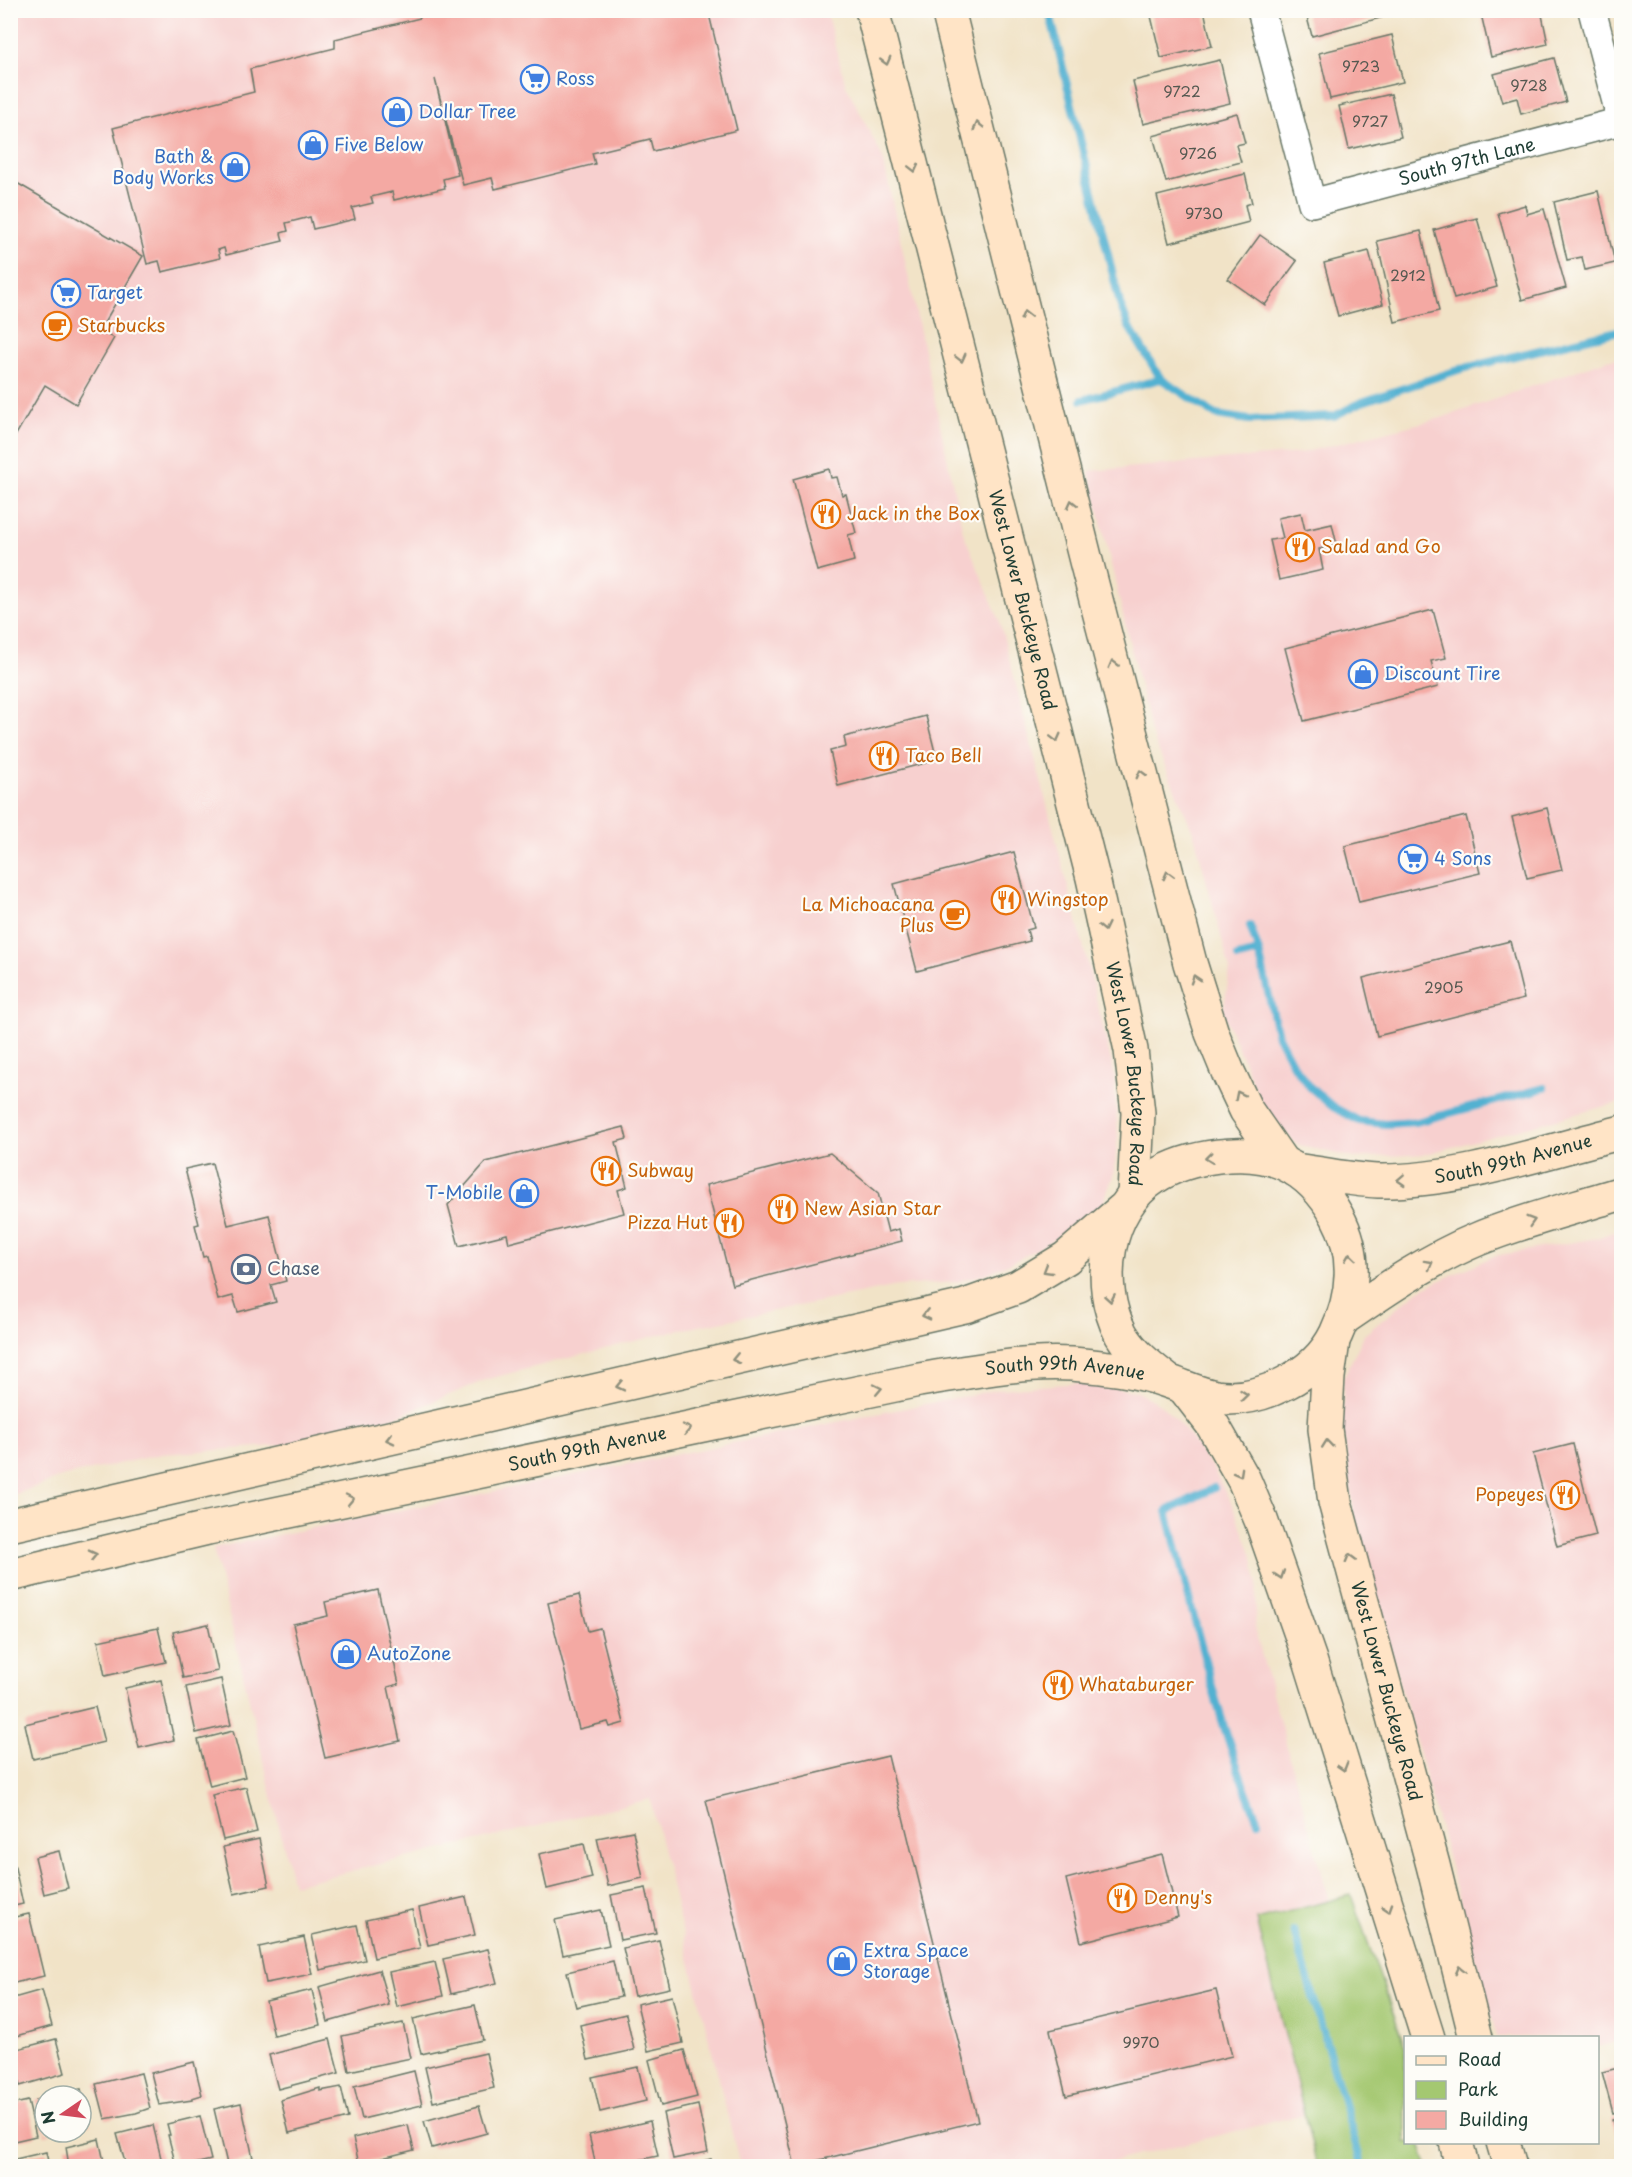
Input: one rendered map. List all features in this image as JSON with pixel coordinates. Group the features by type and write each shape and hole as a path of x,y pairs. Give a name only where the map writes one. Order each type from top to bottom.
{"main road":[{"name":"West Lower Buckeye Road","path":"872,10 900,112 1103,924 1131,1050 1138,1113 1130,1201"},
{"path":"948,10 1086,561 1190,963 1212,1033 1246,1110 1289,1166"},
{"name":"South 99th Avenue","path":"1130,1201 1154,1178 1177,1166 1201,1159 1255,1156 1289,1166 1377,1181 1430,1178 1459,1174 1622,1132"},
{"name":"West Lower Buckeye Road","path":"1289,1166 1315,1185 1330,1204 1345,1236 1352,1271 1350,1295 1338,1329 1328,1377 1325,1429 1335,1502 1433,1865 1476,2036"},
{"path":"1338,1329 1386,1288 1476,1240 1510,1227 1622,1193"},
{"path":"1130,1201 1112,1237 1106,1270 1110,1303 1122,1334 1142,1360 1176,1385 1212,1424 1244,1480 1261,1520 1310,1660 1428,2036"},
{"path":"23,1572 19,1523 965,1306 1018,1287 1066,1258 1130,1201"},
{"name":"South 99th Avenue","path":"23,1572 229,1524 919,1380 968,1372 1020,1365 1068,1364 1120,1368 1217,1397 1251,1395 1283,1385 1311,1366 1338,1329"},
{"path":"1456,2144 1462,2166"},
{"path":"1504,2144 1510,2166"}],"street":[{"name":"South 97th Lane","path":"1261,10 1312,203 1621,121"},
{"path":"1592,10 1621,121"}],"shaded area":[{"path":"11,11 826,11 846,85 883,158 963,532 999,619 1114,1073 1118,1136 1114,1173 1103,1204 1069,1231 1019,1259 986,1274 956,1282 898,1286 670,1332 488,1379 393,1418 288,1445 162,1454 65,1476 11,1496"},
{"path":"1621,357 1621,1102 1426,1154 1354,1158 1296,1144 1264,1110 1223,1012 1230,970 1194,834 1151,733 1089,471 1301,453 1441,418"},
{"path":"1621,1229 1621,2040 1599,2047 1599,2036 1497,2036 1355,1522 1343,1430 1343,1379 1364,1335 1419,1290 1494,1256 1597,1238"},
{"path":"1080,1383 1135,1391 1160,1404 1178,1421 1212,1467 1233,1506 1253,1558 1257,1583 1255,1630 1329,1901 1257,1920 1305,2114 1094,2166 740,2166 650,1799 293,1885 213,1548 1000,1389"}],"green space":[{"path":"1351,1895 1404,2044 1404,2144 1420,2144 1427,2166 1317,2166 1257,1920"}],"building":[{"path":"418,10 708,10 737,130 653,151 650,139 592,153 595,164 495,189 492,178 463,185 435,79 458,175 443,179 445,188 394,200 392,192 371,197 373,203 352,208 355,219 313,229 310,217 286,223 288,231 281,233 283,241 226,255 224,248 218,250 220,258 162,272 159,261 147,264 113,128 254,92 250,69 335,48 335,39 420,18"},
{"path":"1155,10 1204,10 1212,46 1161,58 1150,12"},
{"path":"1305,10 1383,10 1384,17 1312,36"},
{"path":"1496,10 1541,10 1548,44 1491,57 1481,14"},
{"path":"1392,35 1403,82 1330,99 1319,53"},
{"path":"1554,58 1566,102 1521,114 1517,98 1502,102 1494,74"},
{"path":"1220,60 1230,103 1143,124 1133,81"},
{"path":"1391,94 1401,137 1349,149 1339,106"},
{"path":"1237,113 1245,143 1236,145 1241,162 1166,182 1153,136"},
{"path":"1245,174 1252,203 1245,205 1249,222 1169,243 1157,196"},
{"name":"Target","path":"10,179 143,256 100,330 114,338 76,404 45,385 10,445"},
{"path":"1622,184 1622,200 1621,200 1617,185"},
{"path":"1598,191 1615,263 1585,270 1582,257 1567,260 1554,202"},
{"path":"1525,205 1527,214 1544,209 1566,288 1522,300 1498,213"},
{"path":"1477,218 1497,287 1454,299 1434,230"},
{"path":"1421,231 1439,311 1395,322 1377,241"},
{"path":"1260,235 1297,261 1265,305 1228,279"},
{"path":"1369,251 1383,304 1338,316 1324,263"},
{"name":"Jack in the Box","path":"829,469 831,478 837,477 842,495 846,494 856,533 848,535 854,561 817,571 793,479"},
{"name":"Salad and Go","path":"1301,513 1305,530 1332,524 1337,545 1319,549 1323,570 1279,580 1270,540 1283,538 1278,518"},
{"name":"Discount Tire","path":"1433,610 1446,658 1431,661 1438,687 1304,721 1285,648"},
{"name":"Taco Bell","path":"926,716 937,760 838,786 830,751 846,747 844,737"},
{"path":"1547,808 1562,870 1527,878 1512,817"},
{"name":"4 Sons","path":"1466,816 1480,873 1359,902 1345,846"},
{"path":"1014,852 1034,928 1027,930 1030,941 917,971 894,884"},
{"path":"1510,941 1524,999 1377,1036 1363,978"},
{"path":"624,1127 627,1139 616,1142 627,1187 618,1190 624,1213 509,1243 507,1234 459,1246 448,1205 486,1162"},
{"path":"830,1153 878,1193 888,1232 899,1229 902,1241 732,1285 706,1185"},
{"name":"Chase","path":"212,1163 228,1225 269,1215 286,1281 271,1285 276,1302 238,1312 233,1296 218,1300 207,1256 203,1257 195,1225 199,1224 185,1169"},
{"name":"Popeyes","path":"1573,1444 1596,1536 1557,1546 1533,1454"},
{"name":"AutoZone","path":"378,1590 399,1684 388,1687 400,1741 325,1758 293,1624 328,1616 325,1602"},
{"path":"579,1595 588,1631 600,1628 624,1723 610,1727 608,1722 579,1729 548,1603"},
{"path":"208,1624 218,1671 183,1678 173,1632"},
{"path":"158,1628 166,1662 105,1676 98,1641"},
{"path":"221,1679 231,1725 196,1733 186,1687"},
{"path":"161,1680 174,1740 139,1748 125,1688"},
{"path":"95,1707 104,1742 33,1759 25,1724"},
{"path":"233,1731 245,1777 210,1786 198,1740"},
{"name":"Extra Space Storage","path":"888,1756 978,2121 795,2166 706,1800"},
{"path":"246,1787 257,1832 223,1840 212,1795"},
{"path":"633,1831 643,1878 608,1886 597,1838"},
{"path":"259,1839 269,1886 234,1894 223,1847"},
{"path":"584,1844 592,1878 547,1889 539,1854"},
{"path":"59,1851 68,1888 44,1894 35,1857"},
{"name":"Denny's","path":"1162,1854 1178,1917 1081,1942 1066,1879"},
{"path":"13,1859 23,1904 10,1907 10,1860"},
{"path":"646,1888 656,1933 620,1940 611,1895"},
{"path":"466,1897 475,1935 428,1945 419,1908"},
{"path":"412,1910 420,1948 374,1958 366,1920"},
{"path":"601,1910 609,1945 563,1955 555,1920"},
{"path":"29,1914 44,1976 10,1984 10,1918"},
{"path":"357,1925 365,1960 320,1970 312,1935"},
{"path":"304,1937 312,1974 266,1983 259,1947"},
{"path":"659,1940 670,1988 634,1996 623,1948"},
{"path":"488,1949 497,1983 451,1994 443,1959"},
{"path":"613,1961 621,1997 576,2007 567,1972"},
{"path":"435,1962 443,1996 397,2007 389,1972"},
{"path":"379,1970 389,2005 328,2022 319,1987"},
{"path":"42,1990 52,2026 10,2038 10,1999"},
{"path":"312,1990 320,2025 274,2036 266,2001"},
{"path":"1216,1990 1232,2056 1066,2096 1050,2030"},
{"path":"672,1996 683,2043 648,2051 637,2004"},
{"path":"475,2005 483,2040 421,2054 413,2019"},
{"path":"626,2014 634,2050 588,2060 580,2025"},
{"path":"403,2023 411,2058 349,2071 342,2036"},
{"path":"56,2039 65,2073 20,2086 10,2051"},
{"path":"330,2039 339,2073 278,2089 269,2055"},
{"path":"684,2050 697,2097 661,2106 649,2060"},
{"path":"486,2053 494,2088 433,2102 425,2067"},
{"path":"194,2062 202,2095 192,2100 159,2105 151,2073"},
{"path":"638,2067 646,2101 600,2112 592,2077"},
{"path":"1622,2067 1622,2111 1613,2113 1602,2072"},
{"path":"414,2071 422,2105 362,2119 354,2086"},
{"path":"141,2073 150,2108 105,2119 96,2084"},
{"path":"341,2087 348,2118 289,2133 281,2100 320,2088 320,2091"},
{"path":"28,2101 33,2123 33,2137 10,2142 10,2105"},
{"path":"241,2103 253,2158 227,2164 214,2109"},
{"path":"698,2105 708,2152 673,2159 663,2113"},
{"path":"479,2106 487,2133 432,2148 424,2121"},
{"path":"200,2116 211,2160 176,2166 167,2124"},
{"path":"1622,2116 1622,2150 1621,2151 1612,2119"},
{"path":"650,2121 658,2156 609,2166 596,2166 589,2135"},
{"path":"153,2125 161,2166 126,2166 117,2134"},
{"path":"408,2125 414,2150 359,2164 353,2138"},
{"path":"99,2139 105,2166 69,2166 66,2147 93,2144 93,2140"},
{"path":"46,2152 49,2166 13,2166 11,2160"},
{"path":"711,2159 713,2166 683,2166"}],"waterway":[{"path":"1049,10 1120,304 1129,327 1161,379 1216,415 1249,420 1334,416 1362,402 1461,369 1622,330"},
{"path":"1082,400 1161,379"},
{"path":"1250,926 1259,952 1278,1036 1292,1063 1310,1087 1333,1107 1359,1121 1385,1124 1416,1122 1544,1088"},
{"path":"1238,957 1259,952"},
{"path":"1214,1488 1167,1511 1218,1706 1258,1821"},
{"path":"1294,1931 1362,2166"}],"place":[{"name":"Ross","path":"535,79"},
{"name":"Dollar Tree","path":"397,112"},
{"name":"Five Below","path":"313,145"},
{"name":"Bath & Body Works","path":"235,167"},
{"name":"Target","path":"66,293"},
{"name":"Starbucks","path":"57,326"},
{"name":"Jack in the Box","path":"826,514"},
{"name":"Salad and Go","path":"1300,547"},
{"name":"Discount Tire","path":"1363,674"},
{"name":"Taco Bell","path":"884,756"},
{"name":"4 Sons","path":"1413,859"},
{"name":"Wingstop","path":"1006,900"},
{"name":"La Michoacana Plus","path":"955,915"},
{"name":"Subway","path":"606,1171"},
{"name":"T-Mobile","path":"524,1193"},
{"name":"New Asian Star","path":"783,1209"},
{"name":"Pizza Hut","path":"729,1223"},
{"name":"Chase","path":"246,1269"},
{"name":"Popeyes","path":"1565,1495"},
{"name":"AutoZone","path":"346,1654"},
{"name":"Whataburger","path":"1058,1685"},
{"name":"Denny's","path":"1122,1898"},
{"name":"Extra Space Storage","path":"842,1961"}]}
